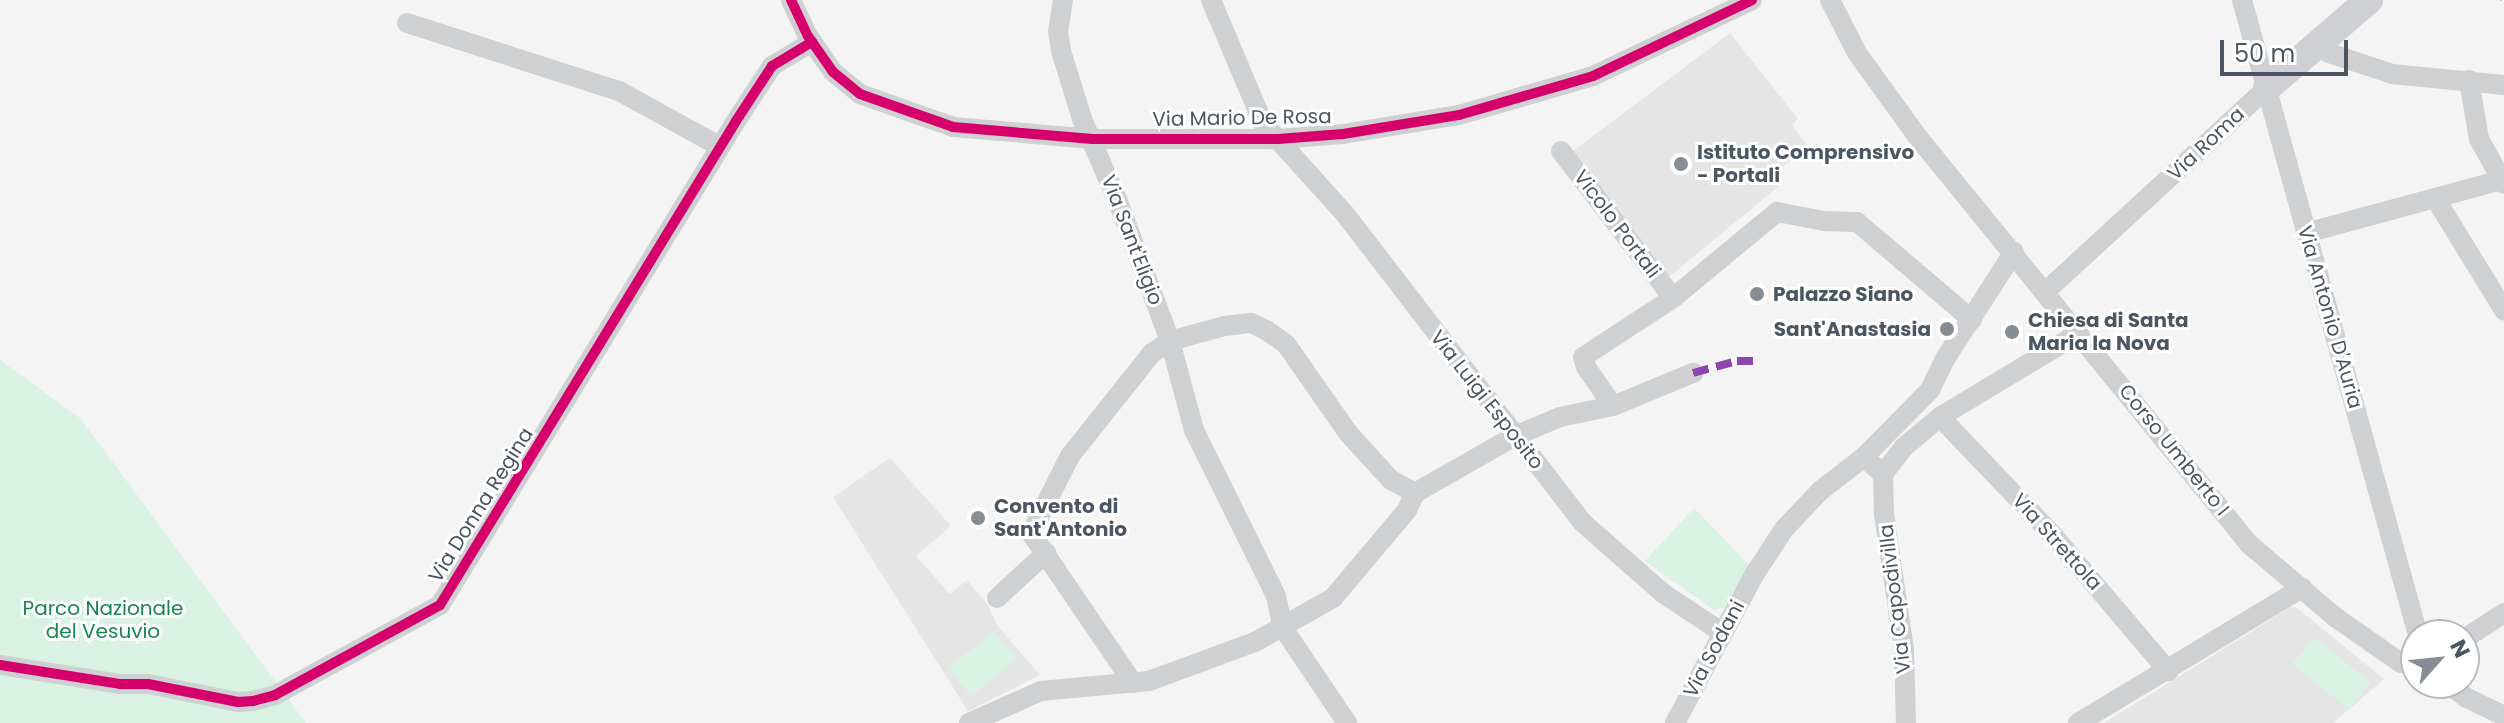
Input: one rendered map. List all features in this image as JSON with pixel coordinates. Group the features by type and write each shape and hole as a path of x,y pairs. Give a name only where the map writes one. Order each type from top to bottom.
{"street":[{"name":"Via Mario De Rosa","path":"791,0 812,42 833,72 860,94 953,127 1092,139 1278,139 1408,125 1479,111 1550,90 1640,57 1752,0"},
{"name":"Via Sant'Eligio","path":"1063,0 1058,31 1061,51 1082,119 1170,341 1194,430 1276,596 1283,628 1347,723"},
{"name":"Via Luigi Esposito","path":"1211,0 1263,123 1345,214 1582,522 1664,594 1723,633"},
{"name":"Corso Umberto I","path":"1830,0 1871,74 1917,136 2249,544 2400,662"},
{"name":"Via Antonio D'Auria","path":"2242,0 2414,619"},
{"name":"Via Roma","path":"2045,292 2267,88 2369,0"},
{"path":"407,23 619,91 719,146"},
{"name":"Via Donna Regina","path":"0,665 120,684 148,684 238,702 253,701 275,695 440,605 719,146 772,66 812,42"},
{"path":"2319,44 2329,53 2392,74 2504,85"},
{"path":"2306,233 2503,182 2479,139 2469,80"},
{"name":"Vicolo Portali","path":"1561,151 1673,298"},
{"path":"2435,198 2504,310"},
{"path":"1613,406 1586,367 1583,357 1673,298 1777,212 1824,221 1857,222 1972,320"},
{"name":"Via Sodani","path":"1675,723 1754,575 1796,513 1864,457 1930,390 1945,359 2014,252"},
{"path":"1133,683 1031,533 1070,456 1152,353 1170,341 1251,323 1266,330 1286,344 1348,433 1391,480 1415,493"},
{"path":"1864,457 1883,474 1904,447 1940,417 2079,333"},
{"path":"969,723 1041,691 1133,683 1186,669 1283,628 1333,598 1407,510 1415,493 1515,436 1560,417 1613,406 1693,373"},
{"name":"Via Strettola","path":"1940,417 2052,534 2168,671"},
{"name":"Via Capodivilla","path":"1883,474 1884,514 1904,649 1906,723"},
{"path":"997,598 1046,553"},
{"path":"2078,723 2302,588"},
{"path":"2480,629 2504,613"},
{"path":"2469,699 2504,716"}],"shaded area":[{"name":"Istituto Comprensivo - Portali","path":"1730,33 1798,119 1792,125 1810,149 1771,174 1778,187 1664,281 1569,154"},
{"path":"890,458 951,526 916,556 950,594 967,580 988,605 997,625 1040,675 968,711 833,497"},
{"path":"2291,607 2297,608 2384,679 2333,723 2104,723"}],"green space":[{"name":"Parco Nazionale del Vesuvio","path":"0,360 80,418 306,723 0,723"},
{"path":"1694,508 1749,565 1726,607 1714,610 1645,561"},
{"path":"994,631 1017,659 971,696 948,668"},
{"path":"2314,637 2370,682 2349,709 2292,664"}],"marked path":[{"path":"1693,373 1737,361 1756,361"}],"cycle path":[{"path":"791,0 808,36 833,72 860,94 953,127 1092,139 1278,139 1343,134 1459,115 1593,76 1752,0"},
{"path":"0,665 120,684 148,684 238,702 253,701 275,695 440,605 772,66 812,42"}],"place":[{"name":"Istituto Comprensivo - Portali","path":"1681,164"},
{"name":"Palazzo Siano","path":"1757,294"},
{"name":"Sant'Anastasia","path":"1947,329"},
{"name":"Chiesa di Santa Maria la Nova","path":"2012,332"},
{"name":"Convento di Sant'Antonio","path":"978,518"}]}
